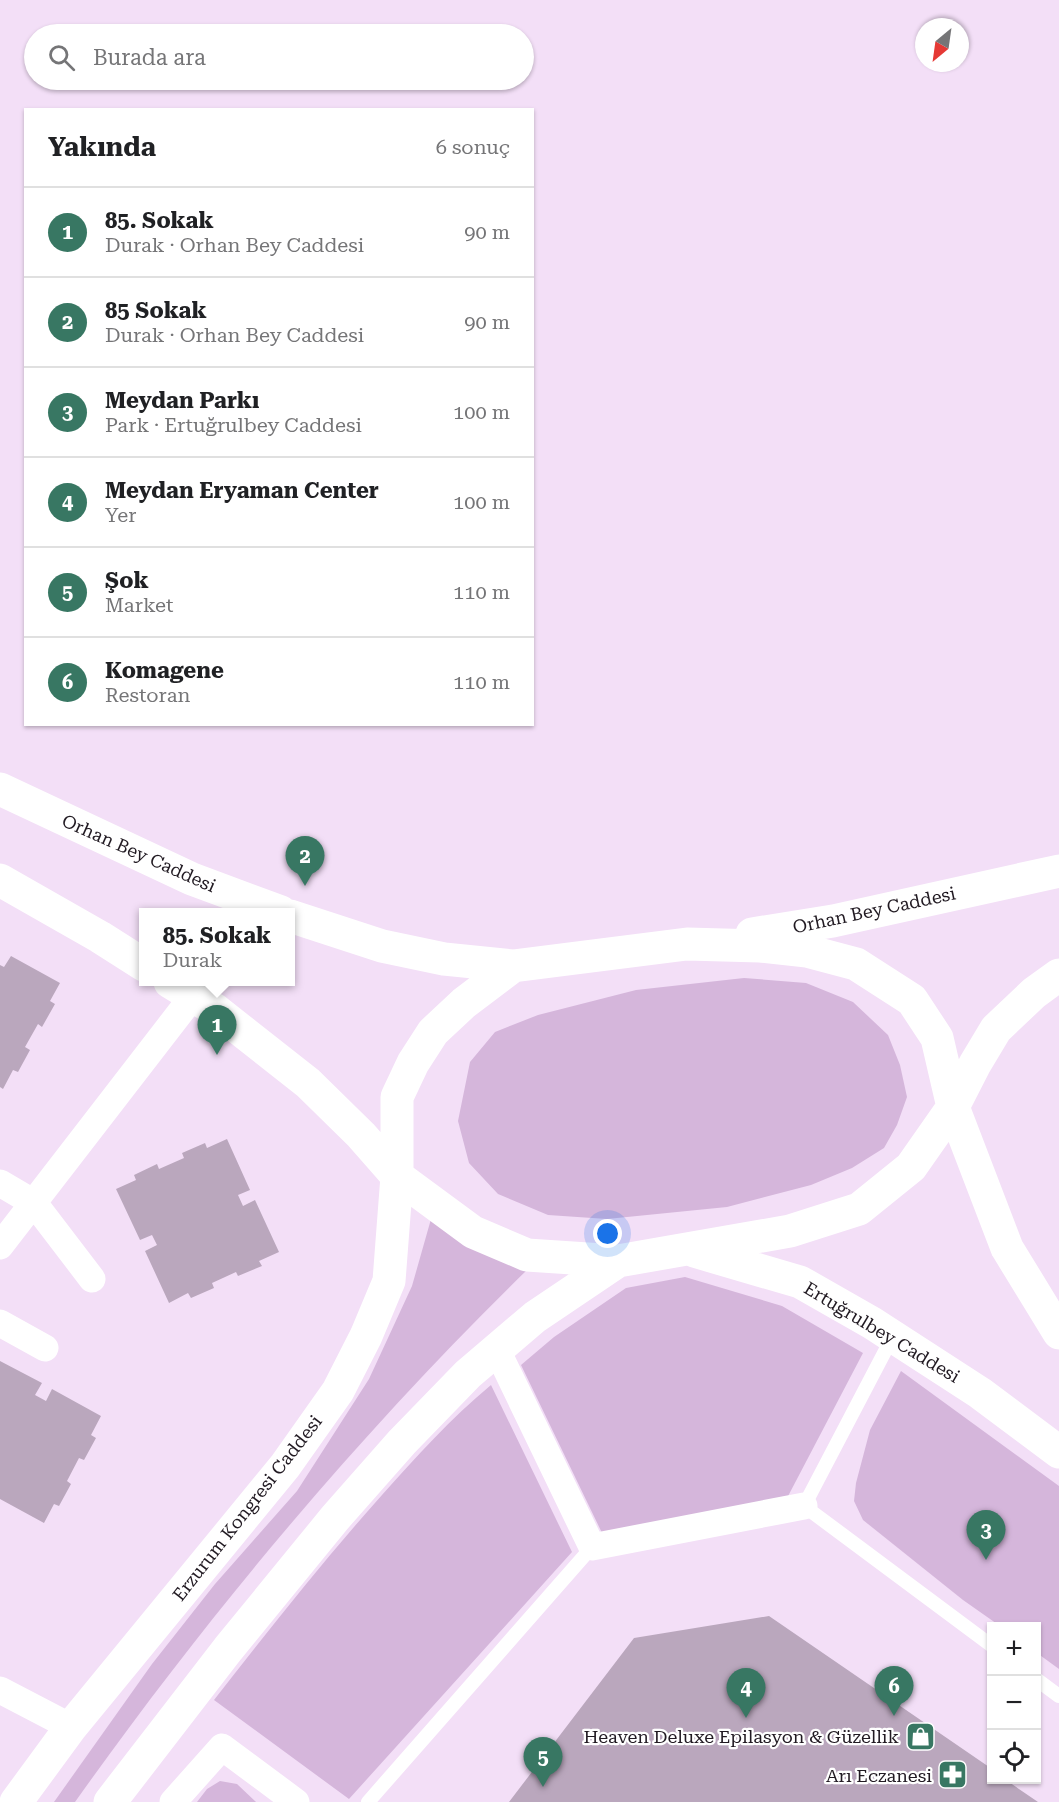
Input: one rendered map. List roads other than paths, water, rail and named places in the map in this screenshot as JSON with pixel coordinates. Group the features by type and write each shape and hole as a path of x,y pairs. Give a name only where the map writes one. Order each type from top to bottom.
{"main road":[{"name":"Orhan Bey Caddesi","path":"0,789 192,879 270,908"},
{"name":"Orhan Bey Caddesi","path":"687,944 832,921 1059,871"},
{"path":"0,880 139,962"},
{"path":"295,917 393,948 444,959 513,966 687,944 760,946 807,951 856,964 912,1000 937,1038 953,1107 1007,1248 1059,1333"},
{"name":"Erzurum Kongresi Caddesi","path":"16,1802 71,1727 285,1466 338,1391 366,1336 389,1281 397,1176 397,1097 412,1063 433,1032 464,1003 513,966"},
{"path":"182,989 214,1009 308,1083 361,1135 397,1176 473,1232 527,1255 618,1261 790,1231 859,1209 912,1167 953,1107 996,1029 1034,993 1059,975"},
{"name":"Ertuğrulbey Caddesi","path":"687,1248 800,1282 893,1336 980,1393 1059,1452"},
{"path":"110,1802 228,1649 335,1518 419,1425 468,1374 536,1317 618,1261"}],"street":[{"path":"0,1246 34,1203 182,989"},
{"path":"0,1183 34,1203 92,1280"},
{"path":"0,1323 45,1348"},
{"path":"497,1350 592,1547 804,1506"},
{"path":"0,1690 71,1727"},
{"path":"173,1802 222,1747 296,1802"}],"lane":[{"path":"893,1336 804,1506 987,1642"},
{"path":"368,1802 592,1547"},
{"path":"1041,1683 1059,1696"}],"place":[{"name":"85 Sokak","path":"305,886"},
{"name":"85. Sokak","path":"217,1055"},
{"name":"Meydan Parkı","path":"986,1560"},
{"name":"Komagene","path":"894,1716"},
{"name":"Meydan Eryaman Center","path":"746,1718"},
{"name":"Heaven Deluxe Epilasyon & Güzellik","path":"920,1736"},
{"name":"Arı Eczanesi","path":"953,1775"},
{"name":"Şok","path":"543,1787"}]}
